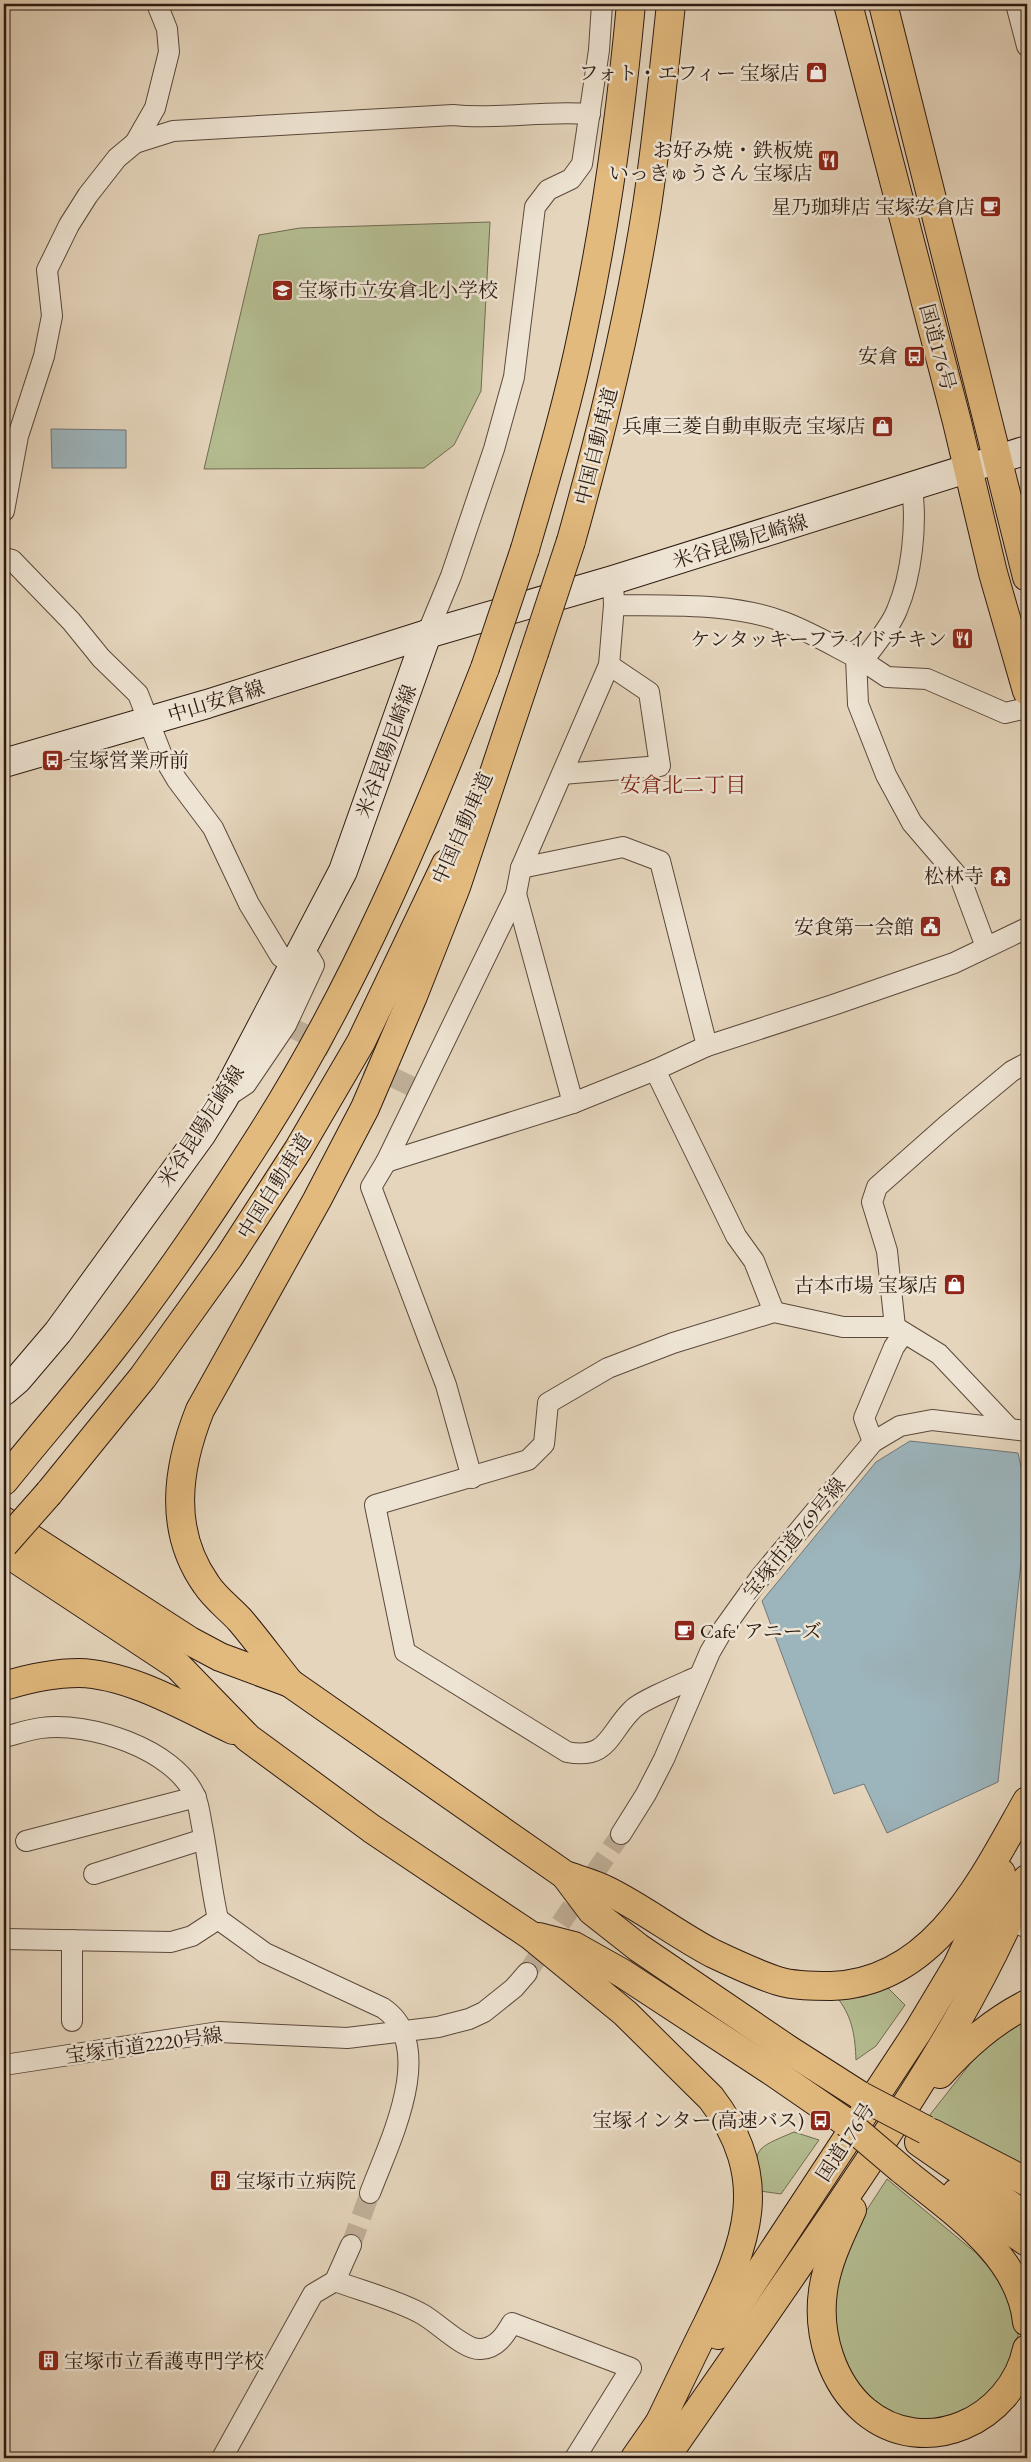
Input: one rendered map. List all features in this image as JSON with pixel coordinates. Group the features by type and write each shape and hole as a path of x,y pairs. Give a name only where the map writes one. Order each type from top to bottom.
{"highway":[{"name":"中国自動車道","path":"5,1478 113,1347 194,1237 264,1131 326,1024 387,903 441,780 486,668 525,549 555,447 583,331 608,200 624,82 630,4"},
{"name":"中国自動車道","path":"4,1544 49,1493 143,1377 229,1257 298,1150 361,1042 421,919 477,796 534,652 571,541 599,440 625,325 647,207 663,85 670,4"},
{"name":"国道176号","path":"848,4 958,422 967,469 993,573 1027,691"},
{"name":"国道176号","path":"883,4 999,459 1027,577"},
{"path":"290,1683 239,1620 205,1584 186,1547 178,1505 188,1439 200,1410 317,1200 365,1108 413,996 456,887 534,652"},
{"path":"4,1521 190,1641 220,1657 290,1683 566,1875 608,1891 686,1939 715,1954 779,1981 802,1985 845,1986 880,1977 904,1966 926,1949 959,1912 983,1879 1027,1801"},
{"path":"4,1551 178,1666 248,1738 372,1830 530,1935 625,2012 711,2098 732,2130 744,2164 748,2181 748,2218 738,2257 728,2281 657,2428"},
{"path":"4,1686 79,1673 107,1677 160,1696 248,1738"},
{"name":"国道176号","path":"635,2458 657,2428 933,2007 957,1966 991,1897 1027,1810"},
{"path":"566,1875 592,1911 781,2061 847,2124 913,2150 1027,2182"},
{"name":"国道176号","path":"665,2458 897,2119 1019,1923 1027,1880"},
{"path":"530,1935 574,1946 781,2061 861,2096 913,2150 969,2225 995,2252 1015,2282 1022,2299 1027,2322"},
{"path":"897,2119 967,2044 988,2027 1027,2004"},
{"path":"880,2146 826,2273 822,2311 828,2351 842,2385 866,2412 882,2422 915,2432 949,2430 974,2421 996,2406 1018,2379 1027,2349"},
{"path":"913,2150 1027,2218"},
{"path":"913,2150 1027,2242"}],"main road":[{"name":"米谷昆陽尼崎線","path":"4,1391 18,1379 58,1332 201,1135 224,1098 343,871 427,634 614,592 967,469 1027,450"},
{"name":"中山安倉線","path":"4,763 427,634"}],"street":[{"path":"4,510 18,436 44,356 52,316 47,270 88,195 117,158 135,143 155,108 169,52 167,29 157,4"},
{"path":"427,634 457,558 494,449 514,377 535,207 548,190 570,179 582,164 599,50 602,4"},
{"path":"1021,11 1027,46"},
{"path":"135,143 182,131 452,115 477,118 559,111 590,114"},
{"path":"912,488 915,512 911,560 897,610 859,659 858,704 886,775 912,823 961,880 986,947"},
{"path":"4,558 12,560 71,621 102,658 138,694 161,753 177,780 213,828 249,904 281,957 297,957"},
{"path":"472,1478 446,1384 371,1187 386,1162 516,894 521,868 608,665 614,592 748,612 785,622 859,659 887,677 927,679 1005,713 1027,708"},
{"path":"562,774 660,766 649,692 608,665"},
{"path":"521,868 623,847 660,862 707,1046"},
{"path":"516,894 573,1103"},
{"path":"386,1162 573,1103 655,1070 707,1046 832,1006 954,963 1027,928"},
{"path":"873,1442 864,1418 900,1330 887,1251 872,1202 877,1187 947,1124 1012,1071 1027,1063"},
{"path":"655,1070 736,1236 754,1261 774,1312"},
{"path":"699,1676 633,1708 606,1744 595,1752 582,1755 567,1752 405,1652 375,1505 528,1460 544,1444 548,1403 608,1368 673,1343 774,1312 843,1327 900,1330 939,1354 1018,1430"},
{"name":"宝塚市道769号線","path":"621,1834 646,1794 664,1759 710,1652 748,1595 873,1442 900,1426 932,1420 1018,1430"},
{"path":"4,1737 41,1728 72,1728 112,1736 142,1747 166,1761 186,1780 196,1797 218,1919 265,1953 383,2008 394,2016 404,2032 408,2045 404,2101 370,2193"},
{"path":"26,1841 196,1797"},
{"path":"94,1874 204,1839"},
{"path":"4,1939 171,1942 192,1936 218,1919"},
{"path":"72,1940 72,2021"},
{"name":"宝塚市道2220号線","path":"4,2064 219,2032 347,2038 438,2027 470,2019 484,2012 514,1988 527,1973"},
{"path":"222,2458 313,2294 335,2281 351,2245"},
{"path":"335,2281 422,2314 474,2348 486,2348 496,2344 506,2334 512,2323 631,2368 577,2456"}],"green space":[{"path":"490,222 481,391 454,445 424,468 204,469 259,235 300,228"},
{"path":"884,1984 905,2005 876,2046 856,2060 852,2028 844,2007 839,2000"},
{"path":"1027,2015 1027,2171 1001,2159 929,2116 970,2064 1000,2032"},
{"path":"794,2132 819,2140 781,2194 760,2191 756,2166 759,2152 771,2142"},
{"path":"887,2179 976,2253 1006,2286 1019,2330 1011,2371 965,2415 930,2422 895,2415 864,2398 844,2367 831,2314 834,2285 857,2225"}],"water":[{"path":"51,429 126,430 126,468 52,468"},
{"path":"910,1441 1018,1453 1027,1494 1027,1505 998,1782 887,1833 864,1784 834,1794 762,1601 876,1462"}],"tunnel":[{"path":"286,1025 419,1090"},
{"path":"527,1973 621,1834"},
{"path":"351,2245 370,2193"}],"place":[{"name":"フォト・エフィー 宝塚店","path":"816,73"},
{"name":"お好み焼・鉄板焼 いっきゅうさん 宝塚店","path":"829,161"},
{"name":"星乃珈琲店 宝塚安倉店","path":"991,207"},
{"name":"宝塚市立安倉北小学校","path":"282,290"},
{"name":"安倉","path":"914,356"},
{"name":"兵庫三菱自動車販売 宝塚店","path":"882,426"},
{"name":"ケンタッキーフライドチキン","path":"963,639"},
{"name":"宝塚営業所前","path":"53,760"},
{"name":"松林寺","path":"1000,876"},
{"name":"安食第一会館","path":"930,927"},
{"name":"古本市場 宝塚店","path":"954,1285"},
{"name":"Cafe' アニーズ","path":"684,1631"},
{"name":"宝塚インター(高速バス)","path":"820,2120"},
{"name":"宝塚市立病院","path":"220,2181"},
{"name":"宝塚市立看護専門学校","path":"48,2361"}],"district":[{"name":"安倉北二丁目","path":"683,785"}]}
